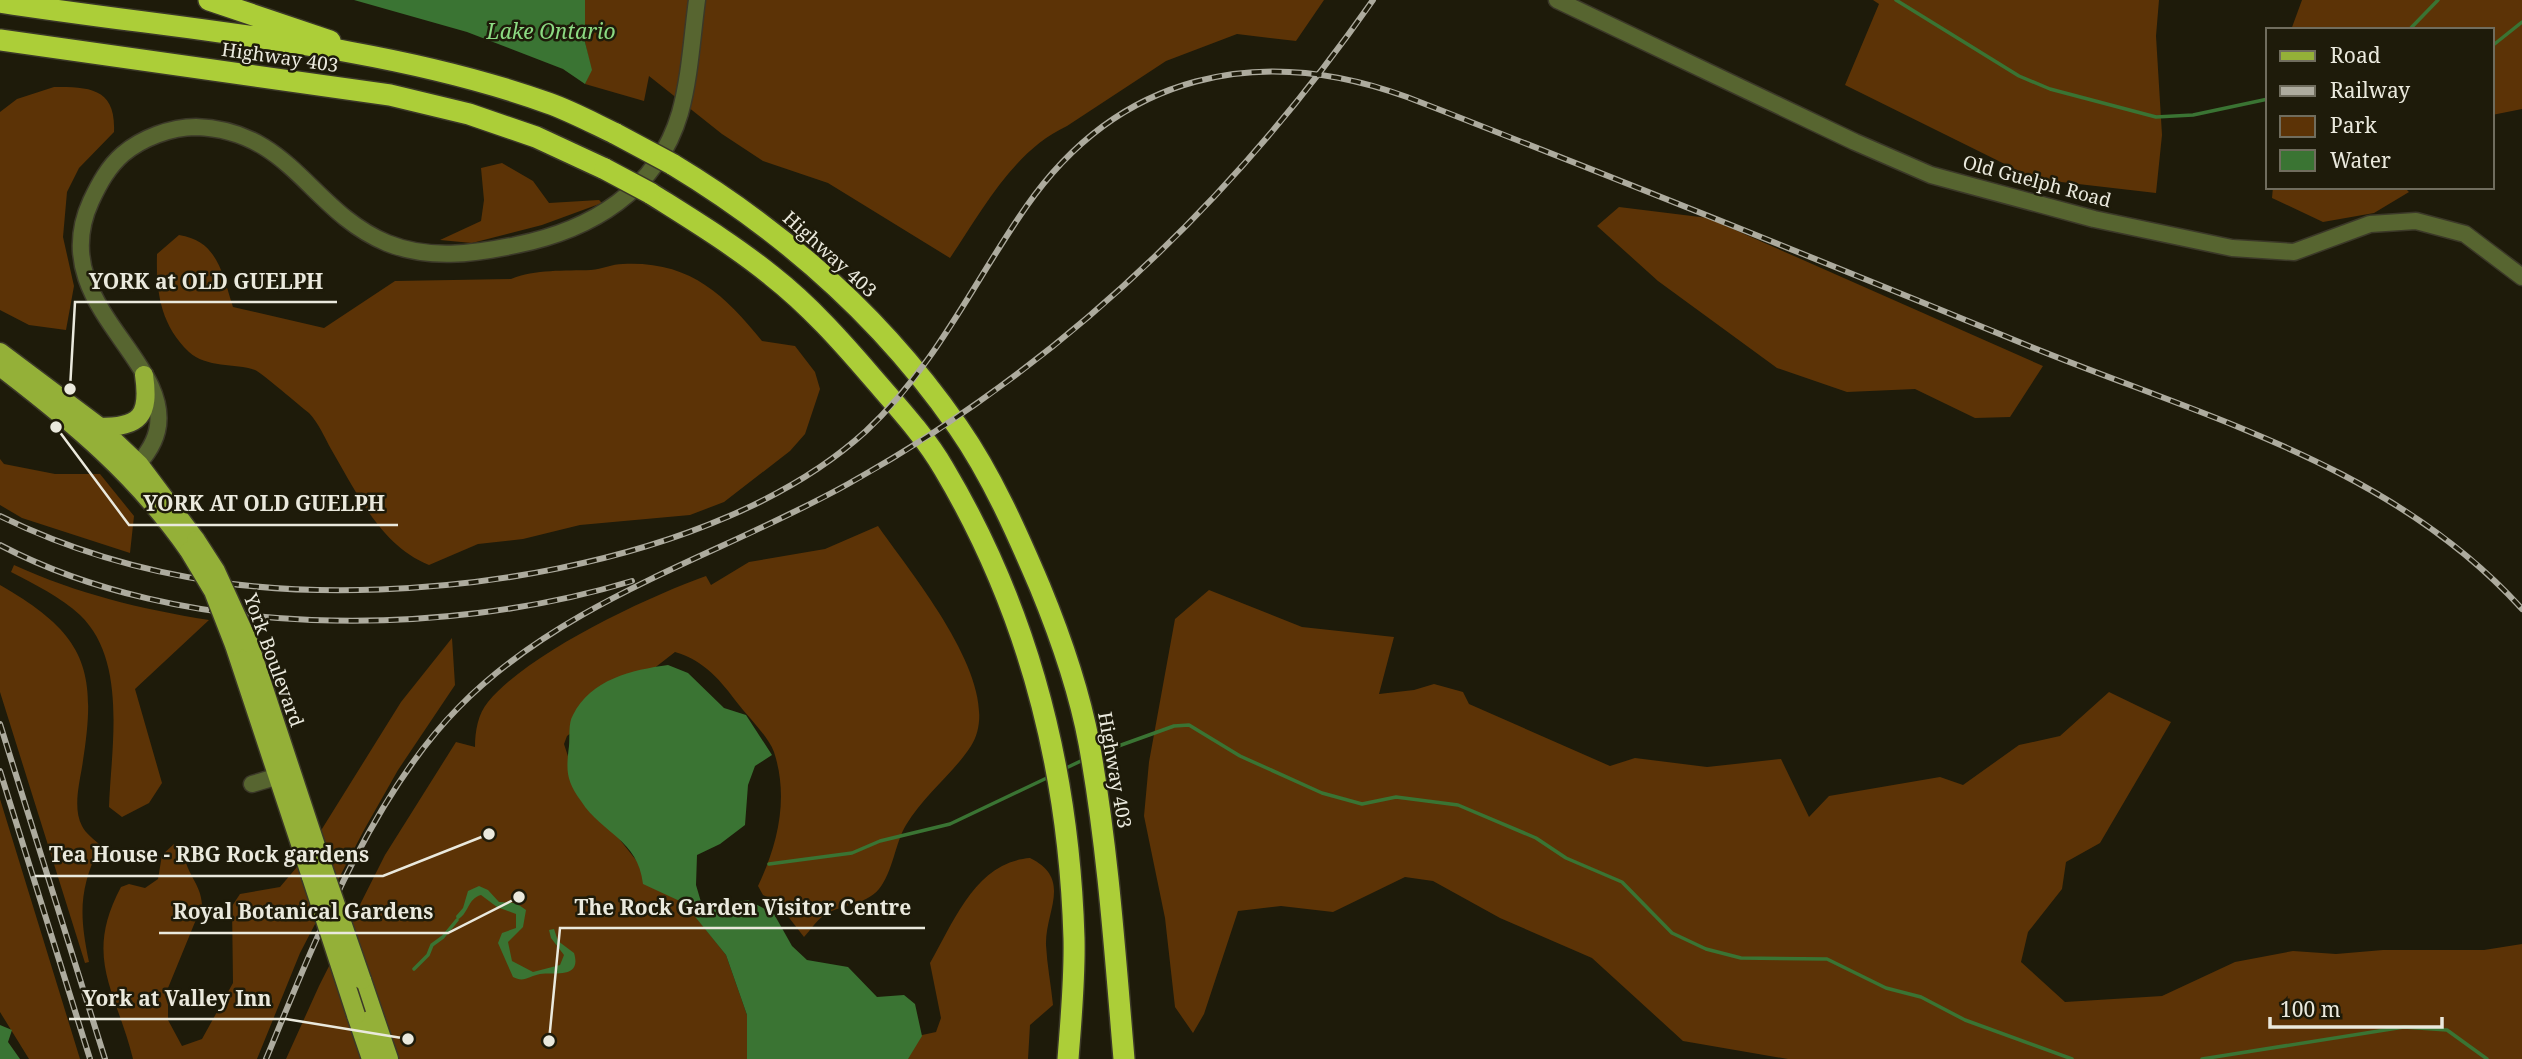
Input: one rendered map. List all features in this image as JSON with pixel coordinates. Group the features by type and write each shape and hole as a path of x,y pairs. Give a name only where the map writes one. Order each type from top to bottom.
{"highway":[{"path":"209,0 385,60"},
{"name":"Highway 403","path":"0,2 385,60 549,103 672,164 733,201 808,259 894,349 958,428 1024,550 1068,660 1089,742 1107,860 1124,1059"},
{"name":"Highway 403","path":"0,40 390,95 469,114 536,136 650,193 773,277 844,344 906,417 944,468 1010,599 1038,682 1058,770 1071,877 1073,981 1068,1059"},
{"path":"0,53 227,73"},
{"path":"1107,860 1130,1002 1136,1059"},
{"path":"1073,981 1080,1059"}],"main road":[{"name":"York Boulevard","path":"0,352 100,427 193,545 213,591 242,644 319,878 356,1015 371,1059"},
{"name":"York Boulevard","path":"0,367 134,469"},
{"path":"100,427 126,426 139,418 147,396 144,375"},
{"name":"York Boulevard","path":"319,878 362,980 389,1059"}],"street":[{"path":"134,469 153,444 159,416 157,401 144,375 90,293 80,256 83,219 101,179 123,154 152,136 182,127 222,128 268,147 349,219 386,243 437,255 480,253 529,243 577,228 619,205 646,179 666,146 679,115 697,0"},
{"name":"Old Guelph Road","path":"1557,0 1586,6 1855,142 1931,175 2094,219 2232,248 2294,252 2370,224 2416,221 2465,234 2522,277"},
{"path":"251,784 285,775"}],"green space":[{"path":"585,0 1324,0 1296,41 1237,34 1166,61 1048,137 1030,151 1000,184 950,258 828,183 763,161 722,134 649,76 644,101 585,84 591,70 585,42"},
{"path":"1873,0 2159,0 2156,36 2162,135 2156,193 2035,179 1845,85 1879,4"},
{"path":"2302,0 2522,0 2522,109 2494,115 2494,28 2292,28"},
{"path":"54,87 89,90 105,98 111,106 114,132 79,168 67,192 63,237 74,286 66,330 29,325 0,310 0,112 17,99"},
{"path":"502,163 533,181 549,203 599,200 602,203 542,225 472,243 440,240 481,221 484,200 481,168"},
{"path":"2273,189 2406,189 2409,192 2374,213 2323,222 2272,198"},
{"path":"1619,207 1708,218 2043,366 2010,417 1975,418 1915,389 1847,392 1777,368 1658,281 1597,226"},
{"path":"179,235 192,238 210,251 221,271 233,307 324,328 395,281 511,279 540,272 591,270 623,264 667,268 703,283 733,308 762,341 795,346 815,372 820,389 805,434 790,451 724,502 690,515 580,525 523,539 478,544 429,565 397,545 371,516 309,413 255,370 204,361 189,352 179,341 162,306 157,254"},
{"path":"0,459 4,464 55,474 100,474 134,516 130,553 22,518 0,505"},
{"path":"878,526 951,632 967,664 977,694 979,722 971,746 906,825 888,874 873,895 828,913 817,921 804,937 776,901 763,895 758,886 776,837 781,804 781,786 774,752 763,734 718,680 703,666 686,656 675,652 567,736 564,744 578,787 659,889 684,902 726,955 747,1015 749,1059 286,1059 319,986 385,855 456,742 475,747 479,717 488,702 506,683 590,628 681,585 706,576 711,585 749,562 825,549"},
{"path":"14,565 110,599 209,620 135,689 162,783 149,803 122,817 109,807 113,706 111,680 105,656 95,634 73,608 11,572"},
{"path":"0,585 52,621 80,658 86,680 87,733 77,805 83,829 100,845 88,876 83,902 89,962 85,963 0,692"},
{"path":"1209,590 1302,627 1394,637 1379,694 1414,690 1434,684 1463,692 1469,704 1610,766 1635,758 1707,767 1781,759 1809,817 1829,796 1940,777 1963,785 2019,745 2060,736 2109,692 2171,722 2100,843 2066,862 2062,889 2028,932 2021,962 2065,1002 2162,996 2235,962 2293,951 2336,954 2383,950 2484,950 2522,944 2522,1059 1788,1059 1683,1041 1592,958 1500,918 1433,881 1405,877 1333,912 1281,906 1238,911 1204,1014 1193,1033 1175,1007 1165,918 1144,816 1149,762 1175,619"},
{"path":"452,638 455,685 398,770 364,830 300,953 257,1059 133,1059 106,974 104,954 104,934 121,887 129,884 145,888 158,879 162,855 174,844 184,849 202,905 168,988 168,1020 182,1046 202,1039 233,983 232,906 240,894 280,887 302,861 401,702"},
{"path":"0,799 80,1059 29,1059 0,1012"},
{"path":"1030,858 1043,866 1054,886 1046,945 1053,1005 1030,1025 1028,1059 890,1059 913,1037 936,1032 941,1018 930,963 969,896 995,870 1011,862"}],"water":[{"name":"Lake Ontario","path":"354,0 585,0 585,42 592,70 585,84 563,69 467,32"},
{"path":"668,665 688,673 724,708 746,715 772,755 755,766 748,785 745,825 720,844 697,855 696,885 701,902 720,905 748,900 774,914 792,946 807,960 848,967 877,997 904,995 915,1004 922,1036 908,1059 747,1059 747,1015 726,955 684,903 643,884 640,869 627,847 589,812 576,794 568,775 570,722 581,703 590,693 614,678"},
{"path":"479,886 488,890 499,902 516,903 526,910 523,927 508,942 512,961 533,972 560,965 564,955 551,938 549,930 554,929 558,941 574,953 574,967 571,971 540,974 523,979 513,977 498,943 502,933 516,928 516,914 497,907 481,895 473,900 457,920 456,916 463,908 468,891"},
{"path":"0,1025 12,1030 8,1042 20,1059 0,1059"}],"waterway":[{"path":"1896,0 2019,76 2050,89 2156,117 2193,115 2266,99"},
{"path":"2411,28 2438,0"},
{"path":"2494,44 2522,22"},
{"path":"1099,753 1174,726 1189,725 1240,756 1322,793 1362,804 1396,797 1458,805 1536,838 1566,858 1622,882 1672,933 1706,949 1741,958 1827,959 1886,988 1921,997 1965,1020 2072,1059"},
{"path":"1064,769 1085,759"},
{"path":"769,864 852,853 880,841 950,824 1051,776"},
{"path":"414,969 428,955 432,945 443,937 457,920"},
{"path":"2202,1059 2404,1027 2447,1030 2487,1059"}],"railway":[{"path":"266,1059 325,920 372,827 398,783 427,743 459,707 501,669 546,637 645,582 799,510 848,484 926,437 1001,386 1072,331 1139,272 1202,209 1262,143 1319,73 1373,0"},
{"path":"0,516 79,549 161,572 217,582 295,589 380,589 468,583 558,568 646,546 729,516 803,478 866,431 913,380 1026,207 1063,162 1104,126 1148,99 1196,82 1246,73 1298,73 1352,81 1407,97 2292,450 2355,481 2415,517 2471,559 2522,609"},
{"path":"0,545 71,576 147,598 228,613 312,620 395,620 478,613 557,600 632,581"},
{"path":"0,724 105,1059"},
{"path":"0,771 90,1059"}],"place":[{"name":"YORK at OLD GUELPH","path":"70,389"},
{"name":"YORK AT OLD GUELPH","path":"56,427"},
{"name":"Tea House - RBG Rock gardens","path":"489,834"},
{"name":"Royal Botanical Gardens","path":"519,897"},
{"name":"York at Valley Inn","path":"408,1039"},
{"name":"The Rock Garden Visitor Centre","path":"549,1041"}]}
